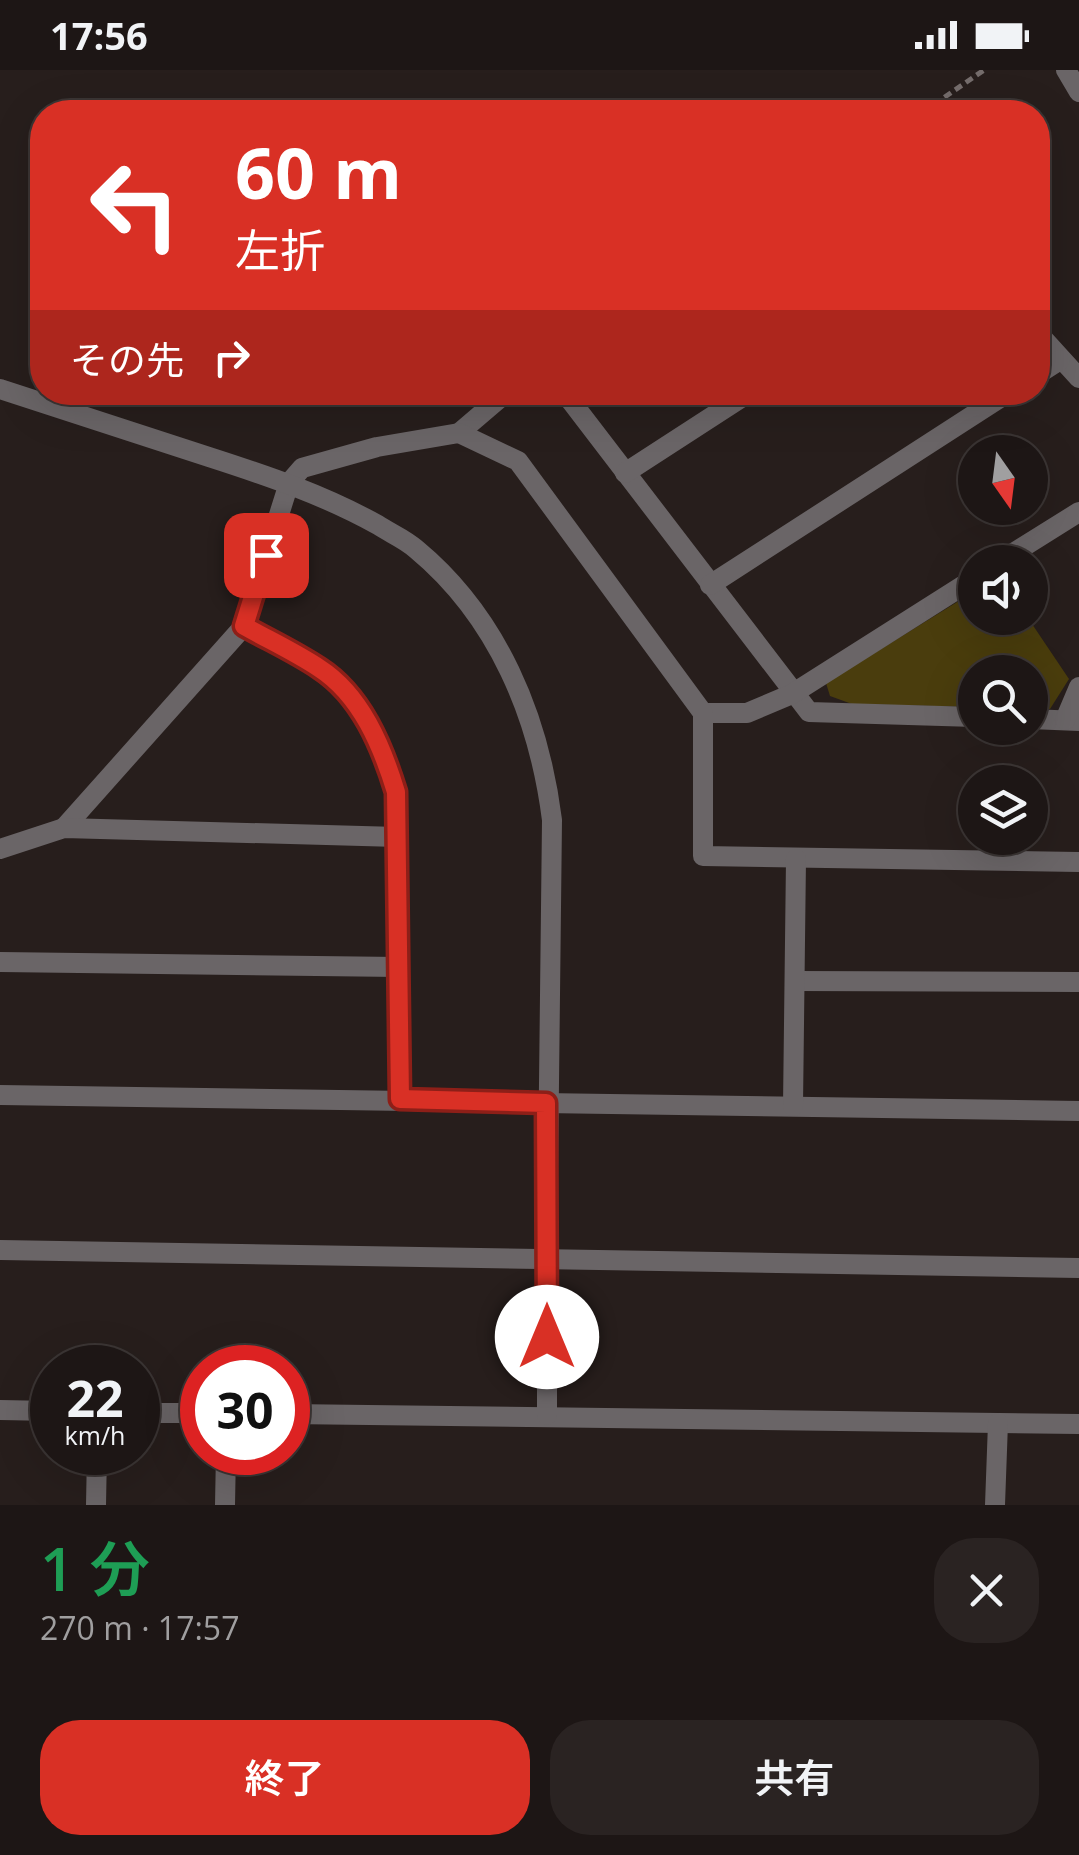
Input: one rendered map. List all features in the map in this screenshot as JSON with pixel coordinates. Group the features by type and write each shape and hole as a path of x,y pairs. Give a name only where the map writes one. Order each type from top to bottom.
{"street":[{"path":"1066,70 1079,92"},
{"path":"1050,348 1079,378"},
{"path":"1050,366 1060,360"},
{"path":"0,390 30,400"},
{"path":"47,405 290,483 340,504 413,546 442,572 472,608 510,668 538,741 552,820 546,1103 547,1415"},
{"path":"64,828 244,626 290,483 302,468 376,446 460,433 491,405"},
{"path":"574,405 808,712 958,716"},
{"path":"625,474 730,405"},
{"path":"710,585 990,405"},
{"path":"460,433 518,461 703,712 703,856 1079,862"},
{"path":"1026,545 1079,512"},
{"path":"703,712 747,713 792,694 958,589"},
{"path":"244,626 322,669 350,696 385,756 396,792 398,837 400,1099"},
{"path":"1072,720 1079,687"},
{"path":"0,849 64,828 398,837"},
{"path":"794,1106 796,858"},
{"path":"0,962 399,967"},
{"path":"795,981 1079,982"},
{"path":"0,1095 1079,1111"},
{"path":"0,1250 1079,1268"},
{"path":"0,1410 30,1411"},
{"path":"310,1414 1079,1424"},
{"path":"994,1505 998,1423"},
{"path":"96,1505 97,1475"},
{"path":"225,1505 226,1475"}],"path":[{"path":"940,100 984,70"}],"shaded area":[{"path":"958,601 958,635 1039,635 1069,679 1050,709 1048,655 958,655 958,707 852,704 830,696 826,683"}],"route":[{"path":"266,555 244,626 322,669 350,696 385,756 396,792 400,1099 546,1103 547,1337"}]}
